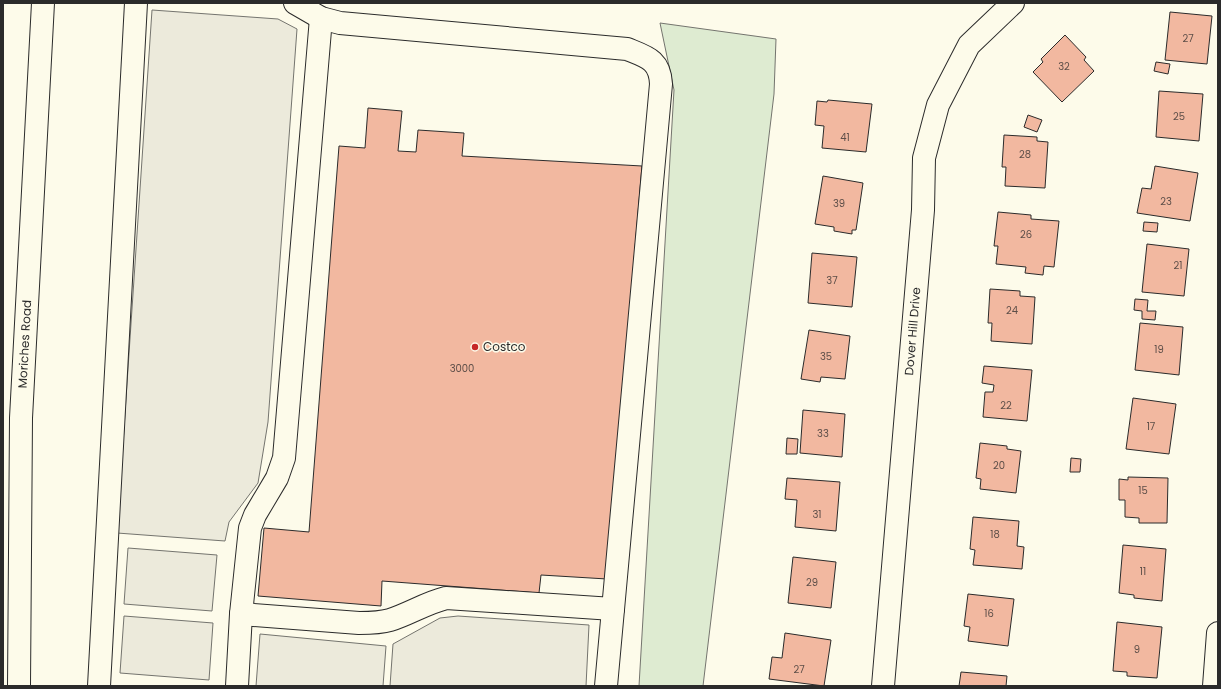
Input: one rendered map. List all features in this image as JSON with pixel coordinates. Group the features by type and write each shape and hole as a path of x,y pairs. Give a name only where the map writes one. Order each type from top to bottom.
{"street":[{"name":"Moriches Road","path":"19,686 21,418 43,3"},
{"path":"99,686 136,3"},
{"path":"295,3 321,18 340,23 627,49 650,58 661,73 660,100 606,686"},
{"name":"Dover Hill Drive","path":"883,686 923,210 924,158 938,104 969,45 1013,3"},
{"path":"237,686 241,614 250,528 255,515 277,478 284,458 321,18"},
{"path":"241,614 374,623 390,620 433,601 446,598 613,609"},
{"path":"1214,686 1218,633"}],"green space":[{"path":"660,23 776,39 774,94 703,686 639,686 674,90"}],"shaded area":[{"path":"152,10 278,19 297,29 268,422 258,483 229,522 225,541 117,533"},
{"path":"128,548 217,555 212,611 124,604"},
{"path":"124,616 213,623 209,680 120,673"},
{"path":"458,616 589,625 586,686 390,686 393,644 440,618"},
{"path":"260,634 386,646 383,686 256,686"}],"building":[{"path":"1170,12 1212,16 1207,64 1165,60"},
{"path":"1065,35 1086,57 1084,60 1094,71 1062,102 1033,72 1043,62 1041,59"},
{"path":"1156,62 1170,64 1168,74 1154,71"},
{"path":"1159,91 1203,94 1199,141 1156,137"},
{"path":"828,100 872,104 866,152 822,148 824,126 815,125 817,101 827,102"},
{"name":"Costco","path":"368,108 402,111 398,151 416,152 418,130 464,133 462,156 642,166 607,579 541,575 539,593 382,581 381,606 258,596 264,528 309,532 339,146 365,148"},
{"path":"1028,115 1042,120 1037,132 1024,127"},
{"path":"1004,135 1037,137 1037,141 1048,142 1045,188 1005,186 1006,167 1002,167"},
{"path":"1155,166 1198,173 1190,221 1137,213 1142,188 1151,189"},
{"path":"823,176 863,183 856,230 852,230 852,234 834,231 834,227 815,224"},
{"path":"998,212 1031,215 1031,219 1059,221 1054,267 1044,266 1043,275 1025,273 1026,267 996,264 998,246 994,246"},
{"path":"1144,222 1158,223 1157,232 1143,231"},
{"path":"1147,244 1189,249 1184,296 1142,292"},
{"path":"812,253 857,257 852,307 808,303"},
{"path":"990,289 1020,291 1020,296 1035,297 1032,344 991,341 992,323 988,323"},
{"path":"1135,299 1148,300 1147,311 1156,311 1155,320 1142,319 1142,311 1134,310"},
{"path":"1140,323 1183,327 1179,375 1135,370"},
{"path":"809,330 850,336 845,379 821,377 820,382 801,379"},
{"path":"984,366 1032,370 1027,421 983,417 985,392 993,392 994,385 982,383"},
{"path":"1133,398 1176,404 1169,454 1126,449"},
{"path":"803,410 845,414 842,457 800,453"},
{"path":"787,438 798,439 797,454 786,454"},
{"path":"980,443 1007,446 1007,449 1021,451 1016,493 980,489 981,479 976,478"},
{"path":"1071,458 1081,459 1080,472 1070,472"},
{"path":"1128,477 1168,478 1167,523 1139,523 1139,518 1125,517 1125,500 1119,500 1119,479 1128,480"},
{"path":"787,478 840,482 836,531 795,527 797,500 785,499"},
{"path":"973,517 1019,521 1017,546 1024,547 1022,569 973,565 975,550 970,549"},
{"path":"1123,545 1166,549 1162,601 1134,598 1134,595 1119,593"},
{"path":"793,557 836,562 831,608 788,603"},
{"path":"968,594 1014,599 1008,646 968,641 970,627 964,626"},
{"path":"1117,622 1162,627 1157,678 1127,676 1127,672 1113,671"},
{"path":"785,633 831,640 824,686 769,679 772,657 782,658"},
{"path":"961,672 1007,676 1006,686 959,686"}],"place":[{"name":"Costco","path":"475,347"}]}
